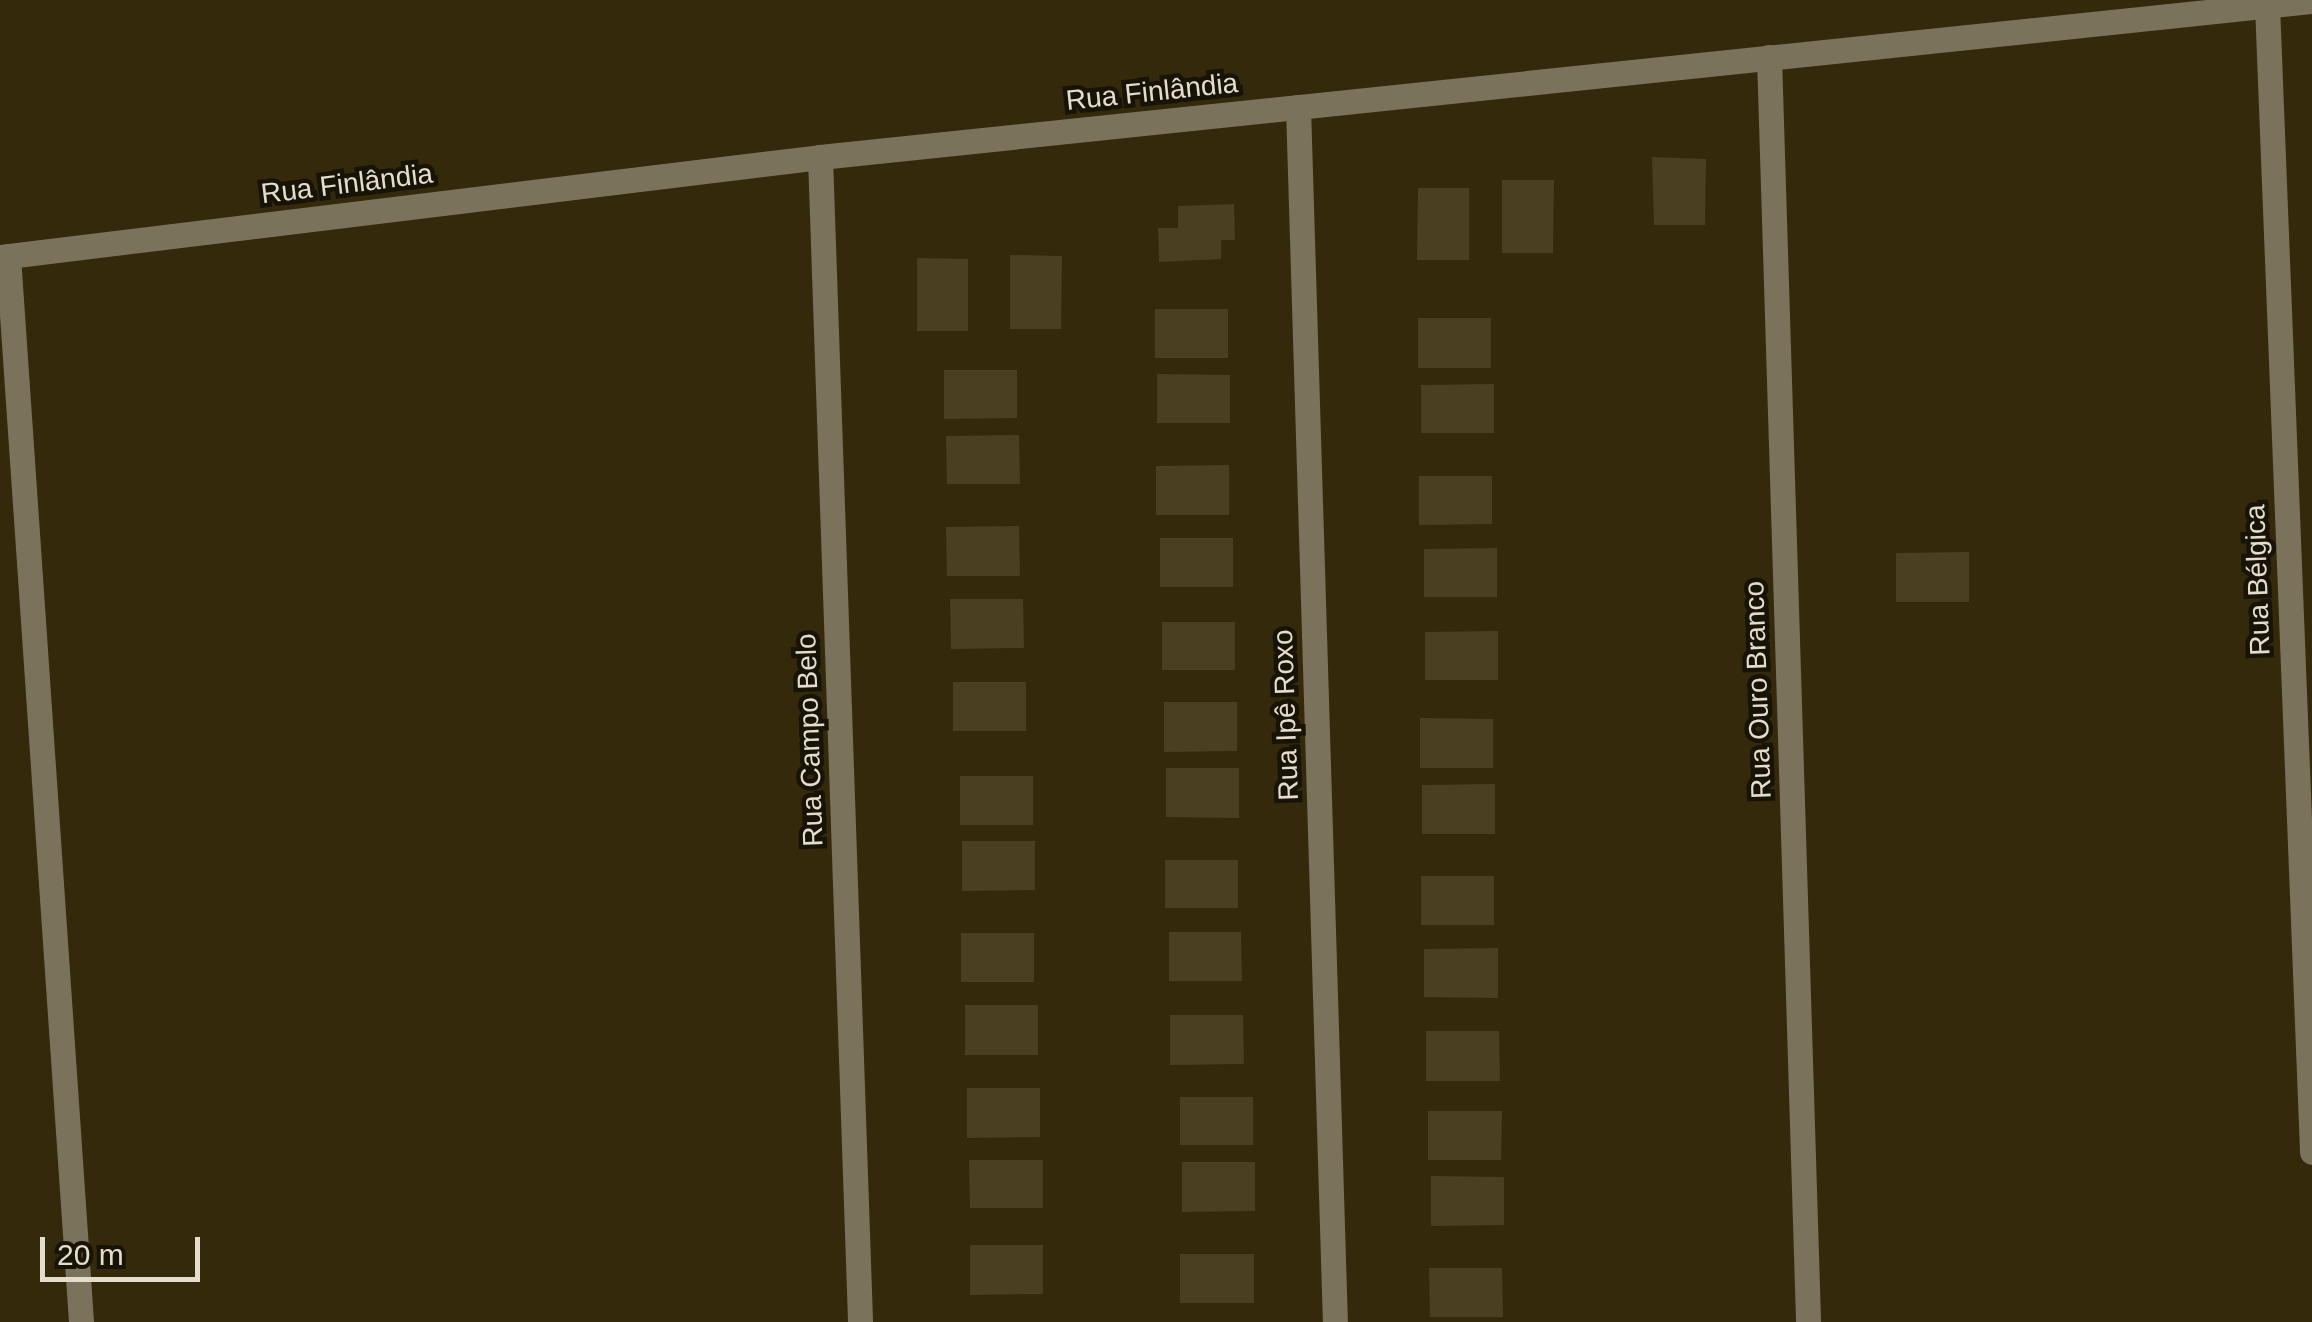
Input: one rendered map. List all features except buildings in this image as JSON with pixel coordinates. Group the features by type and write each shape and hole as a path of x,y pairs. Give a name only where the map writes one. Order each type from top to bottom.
{"street":[{"name":"Rua Finlândia","path":"4,256 820,157 2312,1"},
{"name":"Rua Bélgica","path":"2267,5 2312,1152"},
{"name":"Rua Ouro Branco","path":"1769,57 1808,1322"},
{"name":"Rua Ipê Roxo","path":"1298,106 1335,1322"},
{"name":"Rua Campo Belo","path":"820,157 860,1322"},
{"path":"4,256 81,1322"}]}
